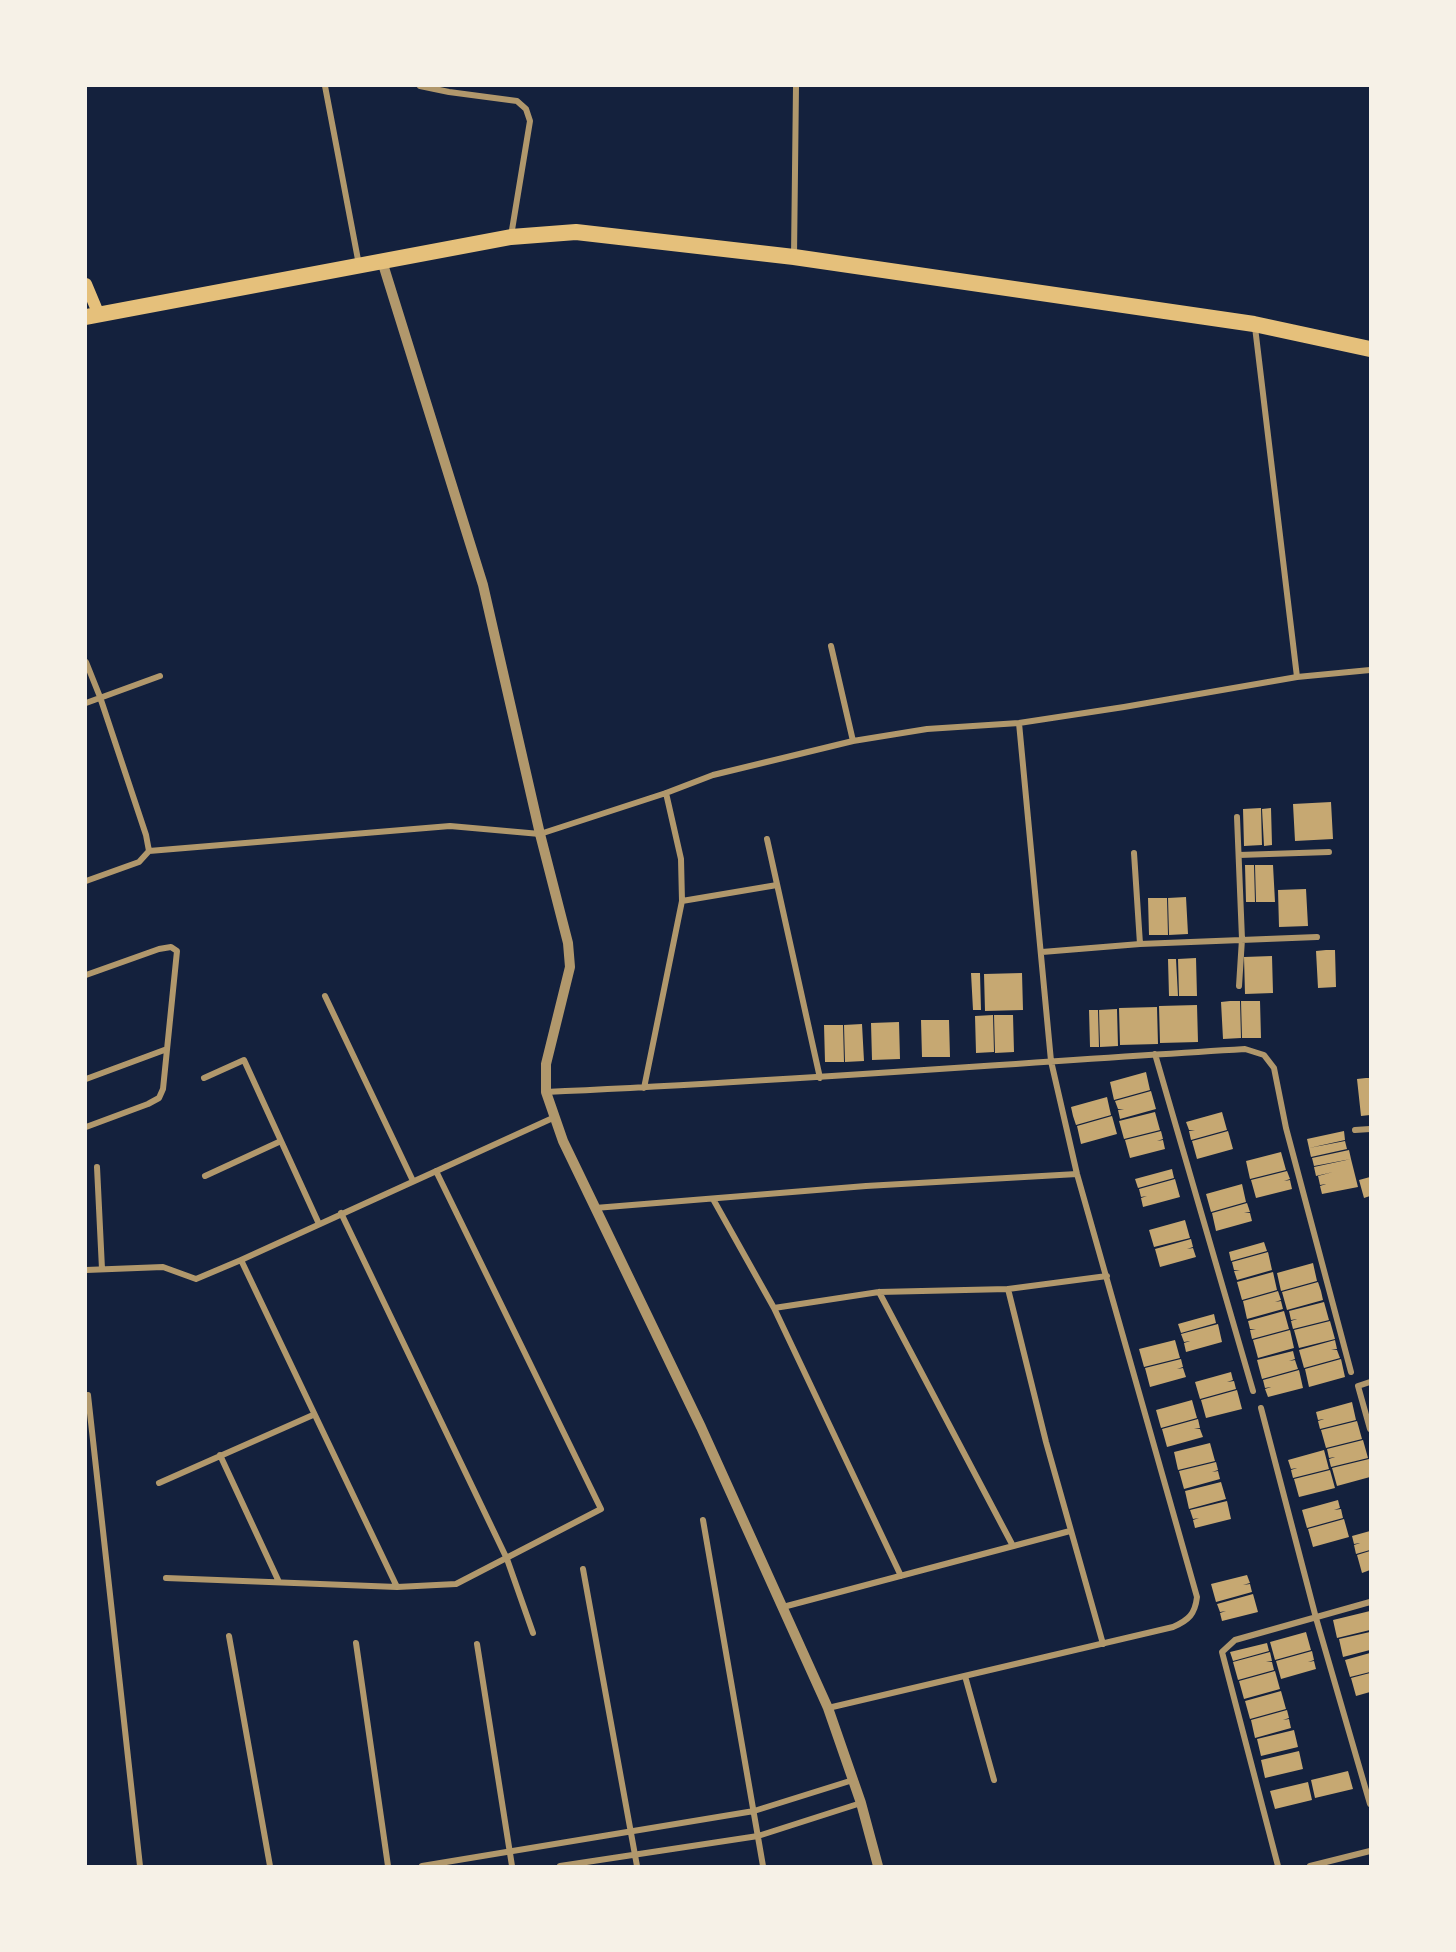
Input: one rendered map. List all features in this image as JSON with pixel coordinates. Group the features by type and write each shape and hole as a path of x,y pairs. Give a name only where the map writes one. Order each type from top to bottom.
{"highway":[{"path":"92,316 511,237 576,232 794,257 1254,324 1371,349"}],"main road":[{"path":"86,284 92,316"}],"street":[{"path":"325,86 359,265"},
{"path":"420,86 517,101 526,109 530,121 511,237"},
{"path":"794,257 796,86"},
{"path":"382,261 483,585 540,834 568,943 570,967 546,1064 546,1092 563,1141 701,1427 828,1708 854,1780 878,1866"},
{"path":"1254,324 1297,677"},
{"path":"831,646 853,741"},
{"path":"86,663 100,697 146,835 149,851"},
{"path":"86,881 139,862 149,851 450,826 540,834 666,793 713,775 853,741 927,729 1019,723 1297,677 1371,670"},
{"path":"86,703 160,676"},
{"path":"828,1708 1173,1627 1187,1621 1196,1609 1197,1597 1077,1174 1051,1061 1019,723"},
{"path":"644,1088 682,901 681,859 666,793"},
{"path":"1238,817 1242,939 1239,986"},
{"path":"767,839 820,1078"},
{"path":"1239,855 1329,852"},
{"path":"1134,853 1140,944"},
{"path":"682,901 777,885"},
{"path":"1042,952 1140,944 1317,937"},
{"path":"86,975 159,949 171,947 177,951 163,1089 159,1098 86,1127"},
{"path":"325,996 413,1181"},
{"path":"86,1079 167,1049"},
{"path":"546,1092 820,1078 1245,1049 1264,1055 1274,1068 1286,1128 1351,1372"},
{"path":"1155,1054 1253,1391"},
{"path":"204,1078 244,1060 319,1224"},
{"path":"86,1270 164,1267 196,1279 555,1118"},
{"path":"1355,1130 1371,1129"},
{"path":"205,1176 282,1142"},
{"path":"97,1167 102,1269"},
{"path":"166,1578 397,1587 456,1584 601,1509 436,1171"},
{"path":"595,1208 866,1186 1077,1174"},
{"path":"713,1199 774,1308 901,1576"},
{"path":"341,1213 507,1559 533,1633"},
{"path":"241,1260 397,1587"},
{"path":"774,1308 879,1292 1008,1289 1107,1276"},
{"path":"1008,1289 1046,1442 1103,1644"},
{"path":"879,1292 1013,1546"},
{"path":"1371,1382 1358,1386 1371,1429"},
{"path":"88,1395 140,1866"},
{"path":"1261,1408 1316,1618 1371,1804"},
{"path":"159,1484 314,1415"},
{"path":"220,1455 279,1582"},
{"path":"703,1521 763,1866"},
{"path":"783,1607 1071,1531"},
{"path":"583,1569 637,1866"},
{"path":"1278,1866 1222,1652 1234,1640 1371,1602"},
{"path":"229,1636 270,1866"},
{"path":"356,1643 388,1866"},
{"path":"477,1644 512,1866"},
{"path":"965,1676 994,1780"},
{"path":"422,1866 754,1810 854,1780"},
{"path":"560,1866 758,1836 861,1803"},
{"path":"1310,1866 1371,1851"}],"building":[{"path":"1331,802 1333,839 1295,841 1293,804"},
{"path":"1261,808 1262,845 1244,846 1243,809"},
{"path":"1271,808 1272,845 1264,846 1262,809"},
{"path":"1245,865 1254,865 1255,902 1246,902"},
{"path":"1255,865 1273,865 1275,902 1256,902"},
{"path":"1306,889 1308,926 1279,927 1278,890"},
{"path":"1186,897 1188,934 1169,935 1168,898"},
{"path":"1148,898 1167,898 1168,935 1149,935"},
{"path":"1335,950 1336,987 1318,988 1316,951"},
{"path":"1272,956 1273,993 1245,994 1244,957"},
{"path":"1196,958 1197,996 1179,996 1178,959"},
{"path":"1168,959 1176,959 1178,996 1169,996"},
{"path":"971,973 980,973 981,1010 973,1010"},
{"path":"1022,973 1023,1010 985,1011 984,974"},
{"path":"1240,1001 1241,1038 1223,1039 1221,1002"},
{"path":"1241,1001 1260,1001 1261,1038 1242,1038"},
{"path":"1197,1005 1198,1042 1160,1043 1159,1006"},
{"path":"1157,1007 1158,1044 1120,1045 1119,1008"},
{"path":"1117,1009 1118,1046 1100,1047 1099,1010"},
{"path":"1089,1010 1098,1010 1099,1047 1090,1047"},
{"path":"993,1015 994,1052 976,1053 975,1016"},
{"path":"994,1015 1013,1015 1014,1052 995,1053"},
{"path":"921,1020 949,1020 950,1057 922,1057"},
{"path":"899,1022 900,1059 872,1060 871,1023"},
{"path":"862,1024 864,1061 845,1062 844,1025"},
{"path":"824,1025 843,1025 844,1062 825,1062"},
{"path":"1146,1072 1150,1090 1114,1100 1110,1082"},
{"path":"1370,1078 1370,1115 1361,1116 1357,1079"},
{"path":"1151,1091 1156,1109 1120,1119 1118,1110 1124,1109 1118,1109 1115,1101"},
{"path":"1107,1097 1111,1115 1076,1125 1071,1107"},
{"path":"1155,1112 1160,1130 1124,1139 1119,1121"},
{"path":"1222,1112 1227,1130 1191,1140 1189,1131 1195,1130 1189,1130 1186,1122"},
{"path":"1112,1116 1117,1134 1081,1144 1077,1126"},
{"path":"1161,1131 1163,1139 1157,1141 1163,1140 1165,1149 1130,1158 1125,1140"},
{"path":"1228,1131 1233,1149 1197,1159 1192,1141"},
{"path":"1344,1131 1345,1140 1309,1148 1307,1139"},
{"path":"1345,1141 1347,1149 1311,1157 1309,1148"},
{"path":"1349,1150 1351,1159 1314,1166 1312,1158"},
{"path":"1281,1152 1286,1170 1250,1179 1246,1161"},
{"path":"1351,1159 1358,1187 1322,1194 1320,1186 1326,1184 1320,1185 1318,1176 1333,1172 1316,1176 1314,1167"},
{"path":"1172,1169 1174,1178 1138,1188 1135,1179"},
{"path":"1287,1171 1290,1179 1284,1181 1290,1180 1292,1189 1256,1198 1251,1180"},
{"path":"1370,1177 1370,1196 1364,1198 1359,1180"},
{"path":"1175,1179 1180,1197 1143,1207 1141,1198 1147,1196 1141,1197 1139,1189"},
{"path":"1242,1184 1246,1202 1211,1212 1206,1194"},
{"path":"1247,1203 1250,1212 1244,1213 1250,1213 1252,1221 1216,1231 1212,1213"},
{"path":"1185,1220 1190,1238 1154,1247 1149,1230"},
{"path":"1191,1239 1193,1247 1187,1249 1193,1248 1196,1257 1160,1267 1155,1249"},
{"path":"1264,1242 1267,1251 1231,1261 1229,1252"},
{"path":"1268,1252 1272,1270 1237,1280 1234,1271 1240,1270 1234,1270 1232,1262"},
{"path":"1313,1263 1317,1281 1281,1291 1277,1273"},
{"path":"1273,1272 1277,1290 1242,1300 1237,1282"},
{"path":"1318,1282 1323,1300 1287,1310 1282,1292"},
{"path":"1278,1291 1281,1300 1275,1302 1281,1301 1283,1309 1247,1319 1243,1301"},
{"path":"1324,1302 1329,1320 1293,1329 1291,1321 1297,1319 1291,1320 1289,1311"},
{"path":"1284,1311 1289,1329 1252,1339 1250,1330 1256,1329 1250,1329 1248,1321"},
{"path":"1214,1314 1216,1323 1181,1333 1178,1324"},
{"path":"1330,1321 1335,1339 1299,1348 1294,1330"},
{"path":"1218,1324 1222,1342 1186,1352 1184,1343 1190,1341 1184,1342 1181,1334"},
{"path":"1290,1330 1294,1348 1258,1358 1253,1340"},
{"path":"1175,1340 1180,1358 1144,1367 1139,1349"},
{"path":"1335,1340 1337,1349 1331,1350 1337,1350 1340,1358 1304,1368 1299,1350"},
{"path":"1293,1351 1295,1359 1289,1361 1295,1360 1298,1369 1262,1379 1257,1360"},
{"path":"1181,1359 1183,1367 1177,1369 1183,1368 1186,1377 1150,1387 1145,1368"},
{"path":"1341,1359 1345,1377 1309,1387 1305,1369"},
{"path":"1299,1370 1303,1388 1268,1397 1265,1389 1271,1387 1265,1388 1263,1380"},
{"path":"1231,1372 1233,1380 1227,1382 1234,1381 1236,1389 1200,1399 1195,1382"},
{"path":"1237,1390 1242,1409 1206,1418 1201,1400"},
{"path":"1192,1400 1197,1418 1161,1428 1156,1410"},
{"path":"1352,1402 1356,1420 1320,1429 1318,1421 1324,1419 1318,1420 1316,1412"},
{"path":"1198,1419 1200,1428 1194,1429 1200,1429 1203,1437 1167,1447 1162,1429"},
{"path":"1357,1421 1362,1439 1326,1448 1321,1430"},
{"path":"1363,1440 1368,1458 1331,1467 1329,1459 1335,1457 1329,1458 1327,1449"},
{"path":"1210,1443 1215,1461 1178,1470 1174,1452"},
{"path":"1324,1450 1329,1469 1293,1478 1291,1470 1297,1468 1291,1469 1288,1460"},
{"path":"1369,1459 1370,1477 1337,1486 1332,1468"},
{"path":"1216,1462 1218,1470 1212,1472 1218,1471 1220,1479 1184,1489 1179,1471"},
{"path":"1330,1470 1335,1488 1299,1497 1294,1479"},
{"path":"1221,1482 1226,1499 1189,1509 1185,1491"},
{"path":"1338,1500 1340,1508 1334,1510 1341,1509 1343,1518 1307,1528 1302,1510"},
{"path":"1227,1501 1231,1519 1195,1528 1193,1520 1199,1518 1193,1519 1190,1510"},
{"path":"1344,1519 1349,1537 1313,1547 1308,1529"},
{"path":"1370,1531 1370,1550 1356,1554 1354,1545 1360,1543 1354,1544 1352,1536"},
{"path":"1370,1551 1370,1570 1362,1573 1357,1555"},
{"path":"1247,1575 1250,1583 1243,1585 1250,1584 1252,1592 1216,1602 1211,1584"},
{"path":"1253,1594 1258,1612 1222,1621 1220,1613 1226,1611 1220,1612 1217,1604"},
{"path":"1370,1611 1370,1630 1337,1638 1333,1620"},
{"path":"1306,1632 1311,1650 1275,1660 1270,1642"},
{"path":"1370,1632 1370,1650 1343,1657 1339,1639"},
{"path":"1267,1643 1269,1651 1233,1661 1230,1652"},
{"path":"1312,1651 1314,1660 1308,1662 1314,1661 1316,1669 1281,1679 1276,1661"},
{"path":"1270,1652 1272,1661 1266,1662 1272,1662 1274,1670 1238,1680 1233,1662"},
{"path":"1370,1653 1370,1672 1350,1677 1345,1660"},
{"path":"1275,1671 1280,1689 1244,1699 1239,1681"},
{"path":"1370,1673 1370,1692 1356,1696 1351,1678"},
{"path":"1281,1691 1286,1709 1250,1719 1245,1701"},
{"path":"1287,1710 1289,1718 1283,1720 1289,1719 1291,1728 1255,1738 1251,1720"},
{"path":"1294,1730 1298,1747 1261,1756 1257,1739"},
{"path":"1299,1751 1303,1769 1265,1778 1261,1760"},
{"path":"1348,1771 1353,1789 1315,1798 1311,1780"},
{"path":"1308,1782 1312,1800 1275,1809 1270,1791"}]}
